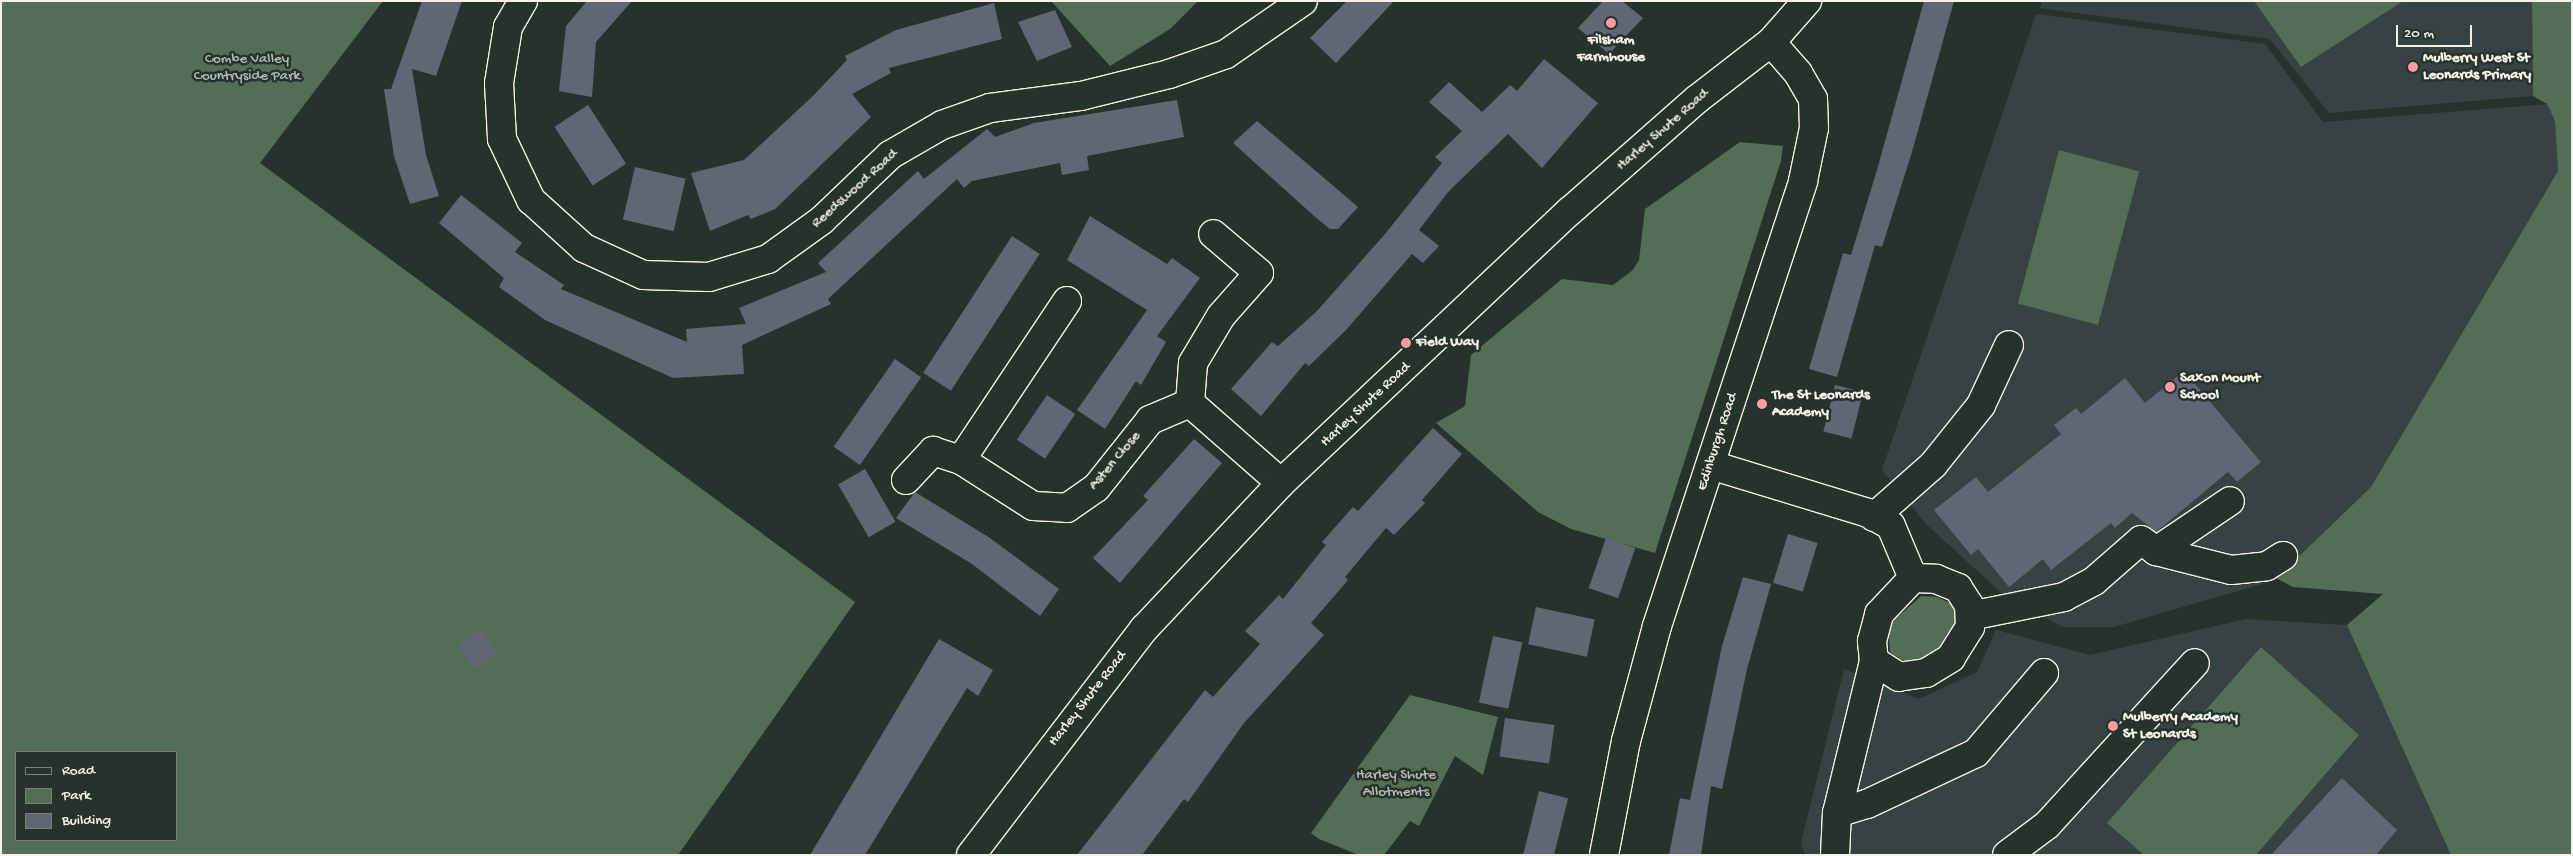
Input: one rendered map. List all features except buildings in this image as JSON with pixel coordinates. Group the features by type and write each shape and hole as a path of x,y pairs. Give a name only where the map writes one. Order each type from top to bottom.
{"street":[{"name":"Reedswood Road","path":"524,1 508,27 499,83 502,138 531,200 584,248 642,275 709,277 768,260 822,220 890,155 942,124 990,108 1081,96 1169,74 1226,54 1303,1"},
{"name":"Harley Shute Road","path":"971,855 1144,629 1281,483 1570,211 1696,100 1771,42 1807,1"},
{"name":"Edinburgh Road","path":"1604,855 1626,742 1655,634 1803,181 1814,128 1813,99 1798,72 1771,42"},
{"path":"1213,234 1259,273 1221,316 1193,362 1190,403 1281,483"},
{"path":"961,460 1067,301"},
{"path":"1874,517 1933,465 1981,405 2009,346"},
{"name":"Asten Close","path":"906,480 933,451 961,460 1033,506 1067,508 1096,488 1150,420 1190,403"},
{"path":"1711,465 1874,517 1891,526 1914,578"},
{"path":"2156,551 2230,501"},
{"path":"1970,616 2064,597 2094,581 2142,540 2156,551 2231,570 2267,566 2283,556"},
{"path":"1834,855 1838,813 1874,661 1872,641 1879,614 1914,578 1936,579 1958,588 1969,605 1970,616 1966,640 1951,658 1926,673 1899,677 1874,661"},
{"path":"2006,855 2047,825 2195,663"},
{"path":"1838,813 1867,804 1976,753 2044,673"}],"shaded area":[{"name":"Mulberry West St Leonards Primary","path":"2042,1 2532,1 2533,96 2329,113 2270,39 2040,8"},
{"name":"Saxon Mount School","path":"2036,14 2265,44 2323,122 2547,104 2555,121 2558,172 2371,487 2272,581 2114,627 2063,627 2007,598 1925,523 1882,470"},
{"name":"Mulberry Academy St Leonards","path":"2246,619 2347,625 2409,753 2451,855 1805,855 1801,843 1844,669 1919,699 1977,672 1996,630 2090,655"}],"green space":[{"name":"Combe Valley Countryside Park","path":"1,1 383,1 260,163 855,602 678,855 1,855"},
{"path":"1051,1 1198,1 1170,29 1110,66"},
{"path":"2254,1 2403,1 2301,67"},
{"path":"2532,1 2572,1 2572,855 2451,855 2347,625 2383,594 2293,587 2276,578 2371,487 2558,171 2555,121 2547,104 2533,96"},
{"path":"1740,142 1783,146 1781,161 1655,553 1571,529 1538,512 1436,423 1465,406 1471,355 1562,279 1613,285 1633,270 1639,260 1645,209"},
{"path":"2059,150 2139,171 2098,325 2018,304"},
{"path":"1921,596 1937,597 1952,604 1958,616 1944,650 1929,658 1903,661 1890,652 1888,626"},
{"path":"2261,647 2359,735 2256,855 2144,855 2107,823"},
{"name":"Harley Shute Allotments","path":"1410,695 1498,717 1483,775 1455,756 1419,826 1410,821 1384,855 1359,855 1319,839 1311,833"}],"place":[{"name":"Filsham Farmhouse","path":"1611,23"},
{"name":"Mulberry West St Leonards Primary","path":"2413,67"},
{"name":"Field Way","path":"1406,343"},
{"name":"Saxon Mount School","path":"2170,387"},
{"name":"The St Leonards Academy","path":"1762,404"},
{"name":"Mulberry Academy St Leonards","path":"2113,726"}]}
